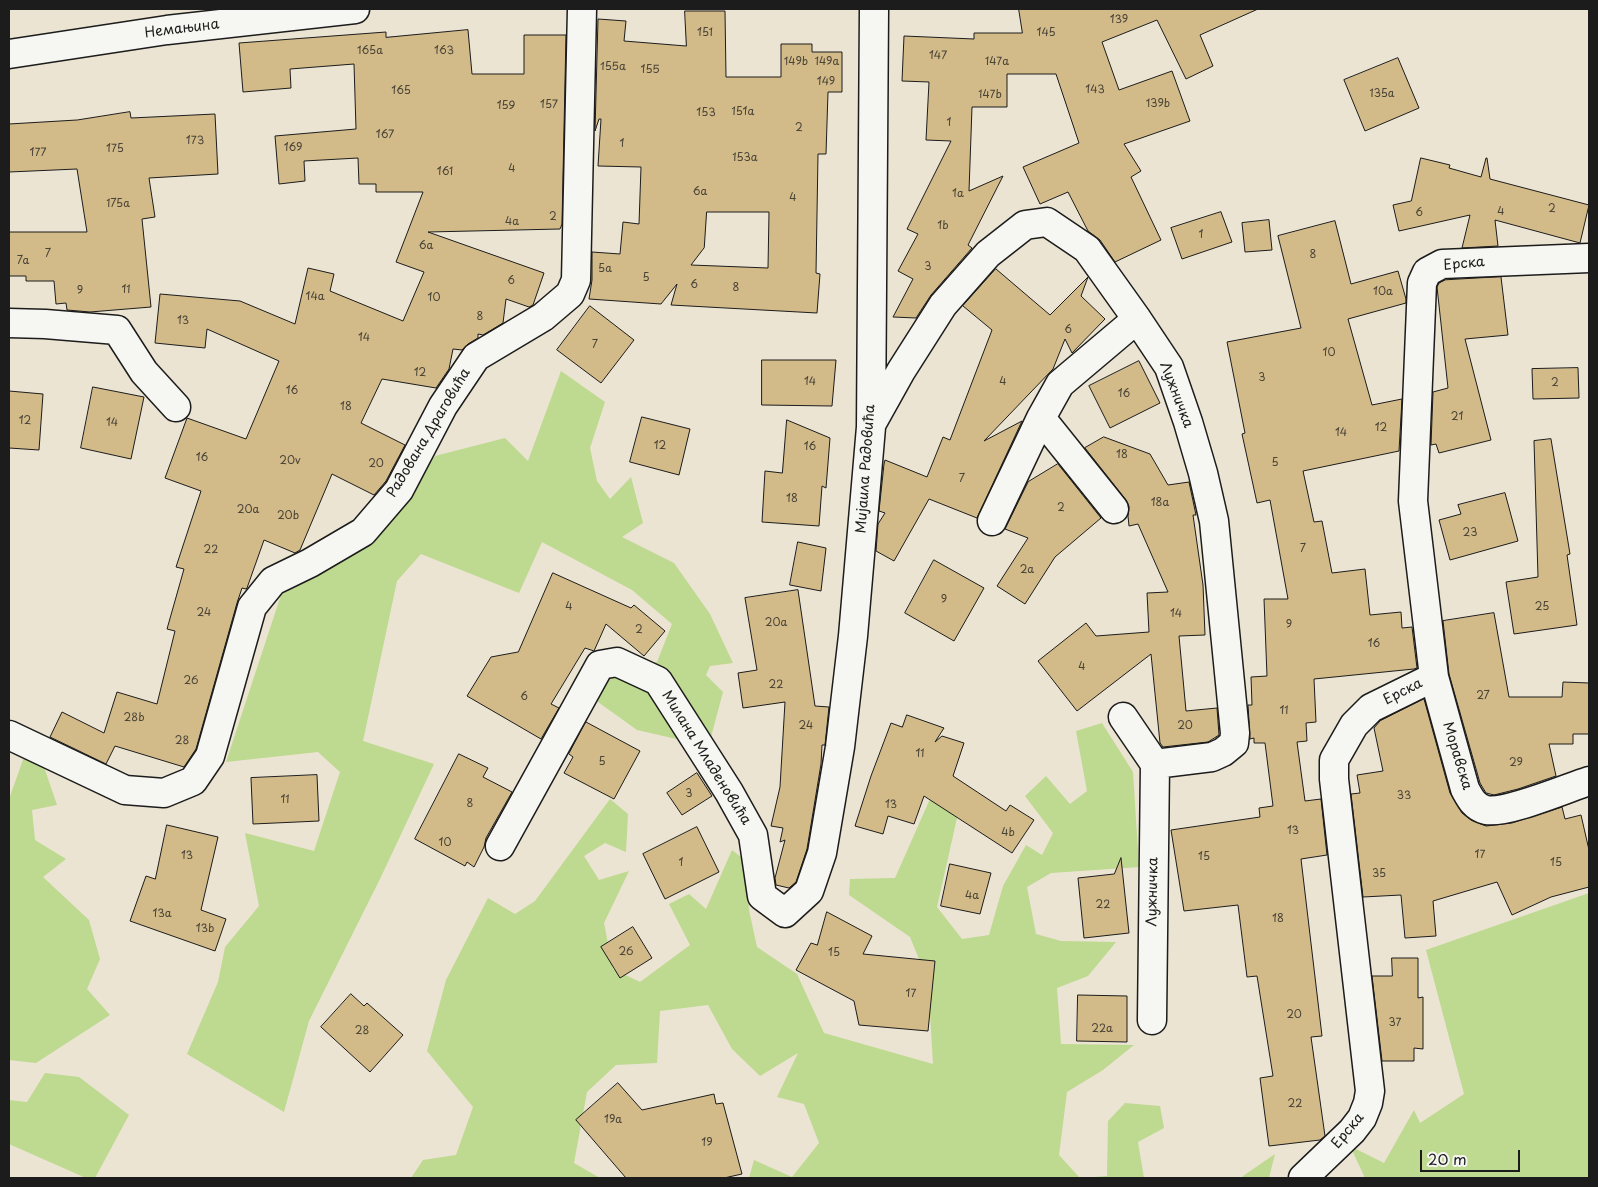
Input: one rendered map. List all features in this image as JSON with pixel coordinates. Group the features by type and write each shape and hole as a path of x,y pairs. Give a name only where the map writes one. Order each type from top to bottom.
{"street":[{"name":"Немањина","path":"10,49 355,9"},
{"name":"Радована Драговића","path":"9,735 125,790 164,793 193,781 210,756 252,607 273,580 310,564 363,532 399,490 443,406 476,357 544,318 570,294 576,280 582,9"},
{"name":"Мијаила Радовића","path":"785,913 809,891 822,853 840,747 853,636 870,427 874,9"},
{"name":"Лужничка","path":"870,427 901,371 943,305 988,254 1025,225 1047,222 1087,249 1137,319 1168,367 1188,422 1214,521 1235,733 1234,743 1223,752 1212,757 1155,764 1152,1020"},
{"name":"Ерска","path":"1303,1178 1352,1131 1362,1118 1370,1091 1334,779 1334,760 1354,725 1371,708 1434,677 1413,501 1422,283 1427,272 1442,264 1589,258"},
{"path":"992,521 1041,418 1060,384 1137,319"},
{"path":"9,323 117,330 144,372 176,407"},
{"path":"1041,418 1114,509"},
{"name":"Милана Младеновића","path":"500,846 600,665 617,662 658,681 729,792 753,835 762,896 785,913"},
{"name":"Моравска","path":"1434,677 1465,789 1472,802 1485,810 1512,808 1589,781"},
{"path":"1123,717 1155,764"}],"green space":[{"path":"561,371 605,402 590,448 597,481 610,499 631,477 643,523 622,537 674,563 710,614 733,663 710,666 706,675 723,692 711,737 681,740 637,730 598,702 597,674 657,662 672,624 632,590 542,542 519,593 421,554 397,581 363,741 434,764 380,879 309,1021 284,1112 187,1054 218,982 225,947 259,906 245,833 314,851 340,772 318,752 226,762 281,595 332,564 385,526 435,456 505,438 528,461"},
{"path":"1102,723 1133,772 1139,867 1051,873 1027,887 1036,934 1061,941 1116,942 1088,976 1057,988 1061,1044 1134,1045 1103,1070 1067,1092 1059,1155 1080,1178 749,1178 754,1160 792,1177 819,1143 804,1104 777,1097 798,1053 760,1076 732,1049 708,1005 660,1011 657,1063 616,1065 587,1092 574,1163 600,1178 411,1178 423,1160 456,1155 473,1107 427,1051 446,980 488,898 515,914 535,901 610,799 628,814 626,852 605,843 584,856 599,880 629,871 604,923 613,969 640,982 690,945 669,904 689,894 706,909 732,850 745,860 749,910 757,947 797,974 824,1033 933,1064 928,981 910,937 849,895 850,879 895,878 930,799 959,809 937,907 962,939 989,935 1003,886 1026,845 1042,855 1053,833 1025,796 1046,776 1070,804 1087,791 1076,731"},
{"path":"24,757 43,764 57,805 32,810 35,840 66,859 43,877 89,920 100,959 87,989 110,1015 36,1063 9,1060 9,799"},
{"path":"1589,893 1589,1178 1365,1178 1350,1146 1384,1163 1414,1110 1420,1123 1464,1094 1426,950"},
{"path":"45,1073 79,1077 129,1115 95,1178 86,1178 9,1144 9,1100 27,1102"},
{"path":"1125,1103 1160,1106 1164,1128 1138,1142 1144,1178 1080,1178 1107,1176 1108,1121"},
{"path":"1275,1154 1269,1178 1242,1178 1243,1176"}],"building":[{"path":"1019,9 1258,9 1200,35 1213,66 1186,79 1157,20 1102,42 1119,90 1172,71 1190,121 1124,144 1141,171 1131,177 1161,240 1115,262 1100,240 1088,231 1068,192 1040,204 1023,167 1079,143 1056,74 1007,74 1007,107 972,107 969,191 1003,176 968,245 972,248 931,295 916,318 893,317 913,279 898,271 918,234 907,229 951,141 926,140 929,82 902,81 904,36 974,39 974,33 1022,33"},
{"path":"685,11 725,11 726,77 781,77 781,44 812,44 812,52 842,52 842,92 828,92 826,154 818,154 816,273 820,274 817,313 671,305 677,284 661,304 589,299 592,280 592,252 620,254 623,222 639,224 641,167 598,166 601,119 599,119 595,131 598,19 626,21 624,41 686,46","holes":["707,212 769,212 768,268 691,265 704,248"]},
{"path":"468,30 472,74 524,74 524,35 566,35 562,224 560,229 428,232 544,273 533,305 529,307 506,299 503,323 483,335 478,334 478,338 462,350 453,349 449,369 436,388 382,379 361,423 405,445 386,481 374,495 332,474 300,550 295,553 264,540 247,588 242,588 237,603 196,749 184,767 115,746 106,764 50,737 62,712 104,733 117,692 157,704 175,631 167,629 184,569 176,567 201,491 165,478 187,418 246,439 279,361 207,329 205,348 155,343 160,294 240,301 295,324 308,268 334,274 330,291 403,321 424,272 396,262 423,192 376,192 376,184 359,184 358,158 304,161 305,181 279,184 275,136 356,129 354,64 290,69 291,88 243,92 239,43 386,32 386,37"},
{"path":"1398,58 1419,108 1365,131 1344,80"},
{"path":"130,112 131,118 215,114 218,174 149,178 155,217 142,219 151,307 90,312 67,310 66,303 56,304 54,281 26,281 26,276 9,276 9,232 87,232 77,169 9,172 9,124 77,120"},
{"path":"1421,158 1450,165 1449,168 1481,177 1487,158 1490,179 1589,205 1580,243 1495,220 1498,246 1462,248 1470,215 1399,231 1393,205 1411,201"},
{"path":"1221,212 1232,242 1182,259 1171,228"},
{"path":"1269,220 1272,250 1245,252 1242,223"},
{"path":"1335,221 1351,284 1398,271 1406,299 1406,303 1348,319 1372,405 1402,399 1399,451 1303,471 1314,522 1322,521 1332,573 1365,569 1370,615 1401,612 1402,628 1412,627 1417,668 1314,679 1316,722 1306,723 1307,741 1297,742 1305,801 1321,799 1327,855 1301,859 1322,1036 1311,1037 1325,1136 1320,1140 1269,1146 1260,1078 1273,1076 1257,976 1247,977 1238,905 1184,911 1171,830 1260,817 1259,808 1273,806 1265,743 1254,743 1254,738 1250,739 1248,705 1252,705 1251,677 1267,676 1264,599 1288,599 1270,500 1257,503 1242,434 1245,433 1227,342 1301,328 1278,236"},
{"path":"996,269 1050,315 1088,277 1081,296 1105,319 1072,353 1065,339 1053,369 984,441 1022,421 977,518 929,499 894,561 876,551 878,524 885,513 879,511 885,460 927,477 943,437 950,440 992,330 963,306"},
{"path":"1501,277 1508,335 1465,339 1491,440 1439,453 1436,444 1431,445 1433,392 1448,388 1437,287 1439,283 1445,280"},
{"path":"590,306 634,340 601,383 557,350"},
{"path":"762,360 836,360 832,406 762,405"},
{"path":"1139,361 1160,403 1110,428 1089,386"},
{"path":"1578,368 1579,398 1533,399 1532,369"},
{"path":"93,387 144,397 131,459 81,448"},
{"path":"9,391 43,394 39,450 9,448"},
{"path":"642,417 690,429 679,475 630,462"},
{"path":"787,420 830,438 826,488 822,486 819,526 762,522 765,471 782,473"},
{"path":"1104,437 1150,454 1168,485 1189,482 1196,515 1193,515 1203,585 1205,635 1179,636 1186,711 1217,708 1219,735 1208,742 1163,747 1160,743 1151,654 1077,711 1038,661 1086,623 1096,636 1149,632 1147,593 1168,592 1138,524 1129,526 1129,507 1126,500 1085,448"},
{"path":"1551,439 1570,554 1567,555 1577,625 1514,634 1506,582 1538,577 1534,441"},
{"path":"1058,464 1101,518 1055,557 1025,604 997,586 1028,538 1005,529 1028,482"},
{"path":"1505,493 1518,541 1450,560 1439,520 1461,514 1458,505"},
{"path":"798,542 826,548 821,591 790,585"},
{"path":"934,560 984,588 954,641 905,613"},
{"path":"553,573 631,608 634,605 665,631 644,656 606,624 594,651 585,648 551,704 559,708 541,739 467,696 491,657 518,652"},
{"path":"798,590 815,706 829,707 825,745 822,745 821,764 807,849 796,882 789,888 776,885 775,878 785,840 780,842 783,828 771,826 780,787 785,702 743,708 738,673 757,670 745,598"},
{"path":"1494,613 1509,697 1562,697 1563,682 1589,683 1589,734 1573,734 1573,744 1549,744 1556,776 1494,795 1486,793 1480,783 1449,674 1443,621"},
{"path":"1424,699 1450,793 1462,813 1471,820 1486,826 1512,823 1562,807 1565,819 1581,815 1589,850 1589,887 1551,897 1512,915 1497,882 1433,901 1436,936 1405,938 1401,895 1363,897 1351,794 1360,793 1357,775 1383,771 1374,728 1380,721"},
{"path":"907,715 944,728 935,742 942,736 964,743 953,776 1006,811 1010,805 1034,820 1012,853 924,796 914,824 888,816 883,834 855,826 891,723 902,727"},
{"path":"586,722 640,751 614,799 564,773 573,757 569,754"},
{"path":"459,754 488,768 483,777 512,792 486,838 484,847 474,867 467,862 465,866 415,839"},
{"path":"697,773 712,796 682,815 667,793"},
{"path":"317,775 319,821 253,824 251,778"},
{"path":"167,825 218,837 201,910 226,919 215,951 130,921 146,876 155,879"},
{"path":"697,827 719,872 665,899 643,854"},
{"path":"1121,858 1129,933 1084,938 1078,878 1114,874"},
{"path":"950,864 991,873 980,914 941,906"},
{"path":"827,912 872,936 863,954 935,961 928,1031 859,1025 854,1001 796,970 811,943 817,945"},
{"path":"633,927 652,958 620,978 601,947"},
{"path":"1392,958 1418,958 1418,998 1423,997 1423,1049 1414,1048 1414,1061 1382,1061 1372,976 1392,976"},
{"path":"351,994 364,1006 367,1003 403,1035 370,1072 321,1027"},
{"path":"1078,995 1127,996 1127,1042 1077,1041"},
{"path":"618,1083 642,1110 714,1094 716,1104 723,1103 742,1174 724,1178 626,1178 576,1120"}]}
